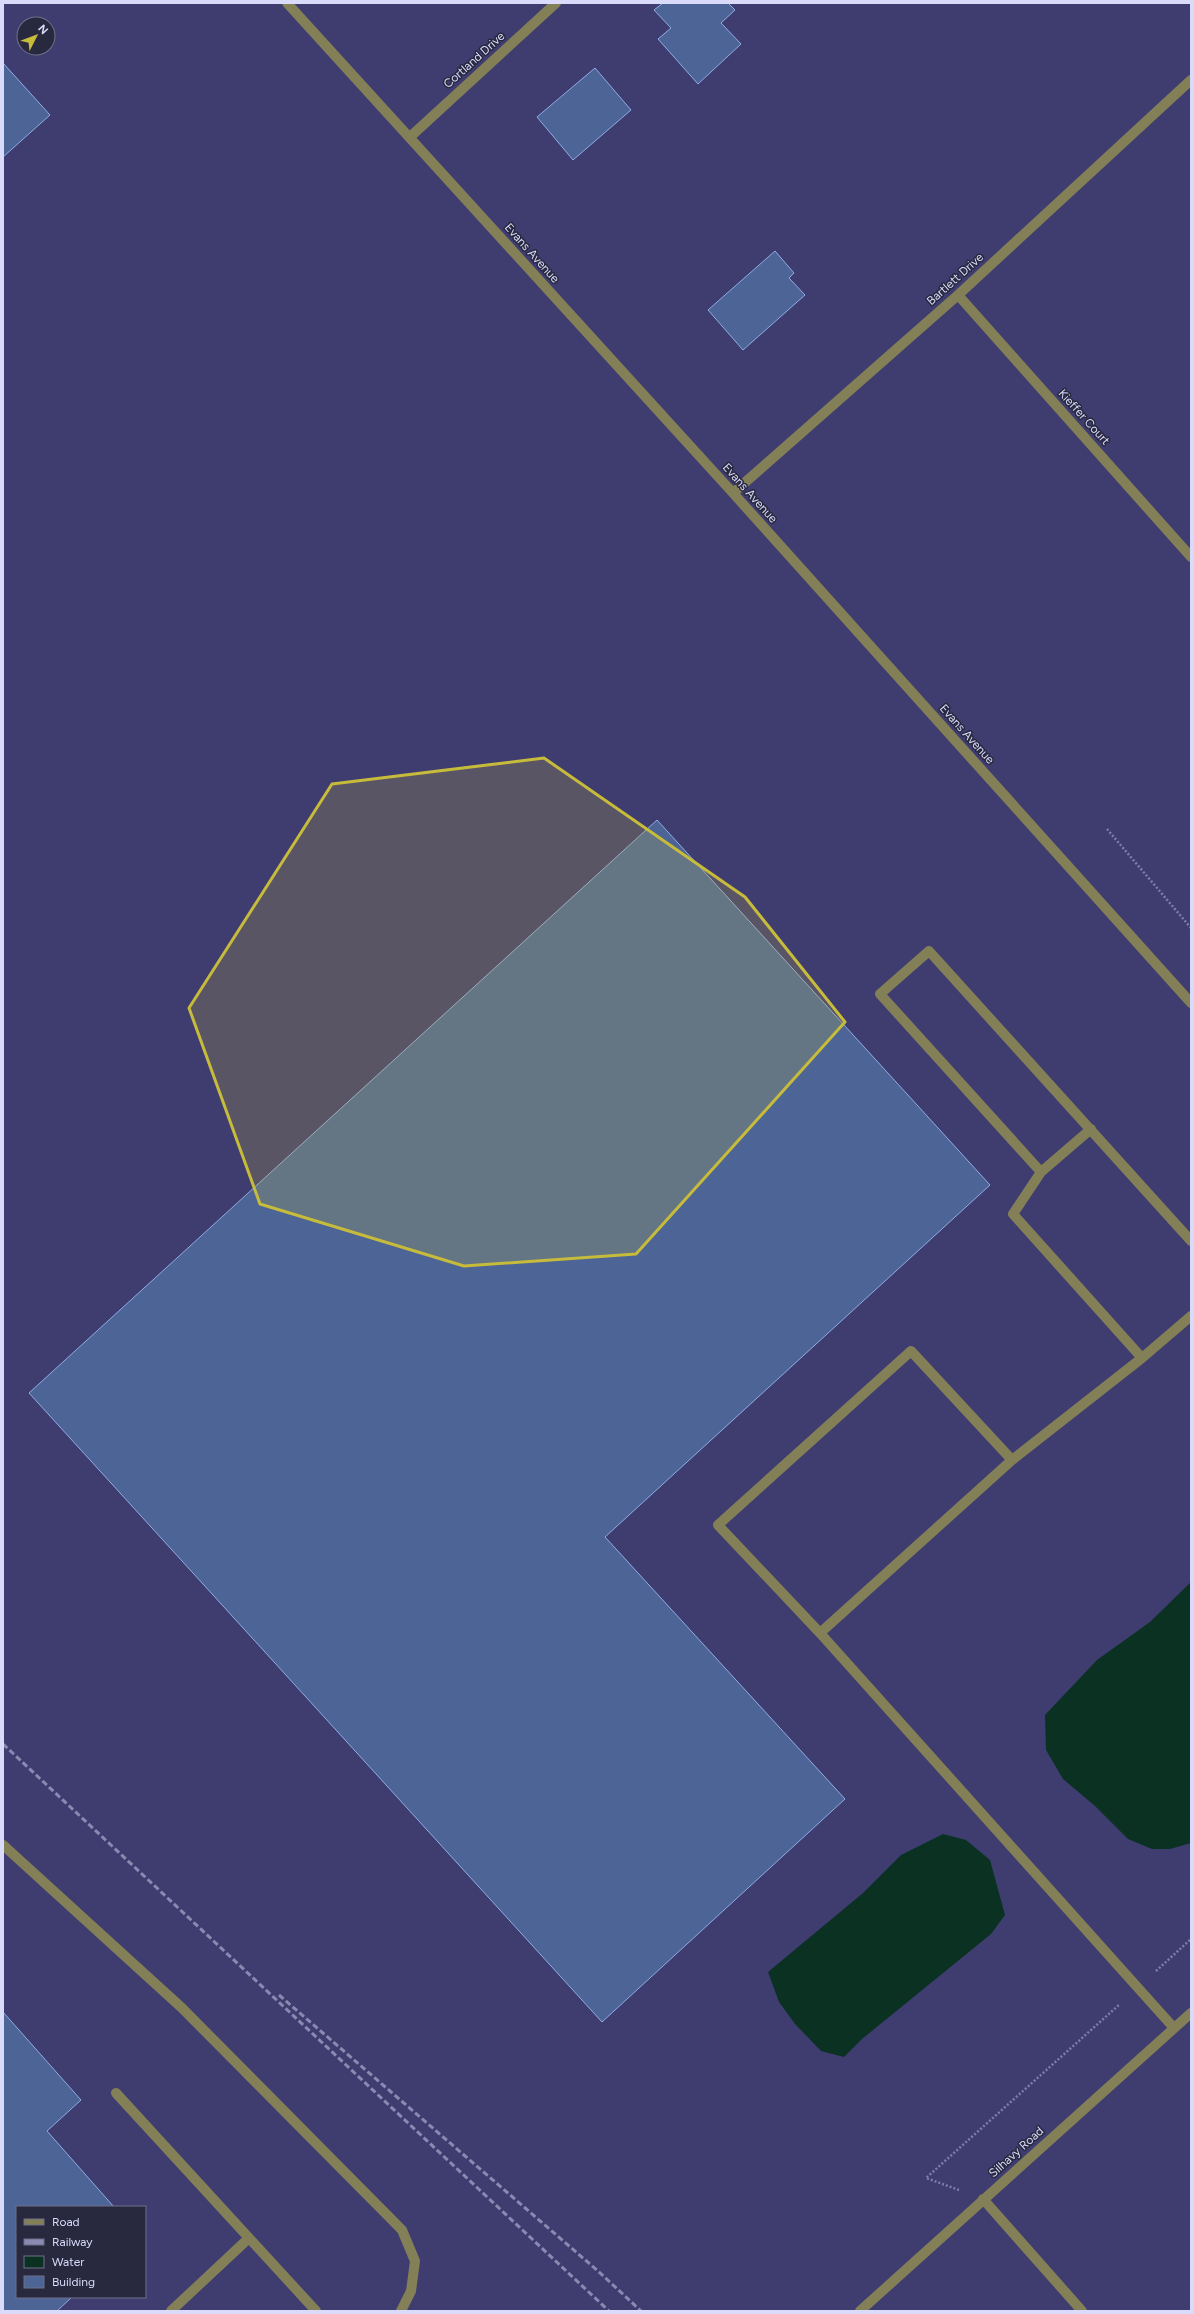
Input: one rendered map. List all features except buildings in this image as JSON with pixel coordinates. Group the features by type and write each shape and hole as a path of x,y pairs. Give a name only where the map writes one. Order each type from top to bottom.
{"street":[{"name":"Evans Avenue","path":"287,3 733,493 1191,1003"},
{"name":"Cortland Drive","path":"410,137 556,3"},
{"name":"Bartlett Drive","path":"733,493 958,295 1191,80"},
{"name":"Kieffer Court","path":"958,295 1191,557"},
{"path":"1040,1172 880,994 929,951 1191,1241"},
{"path":"1091,1129 1040,1172 1013,1214 1142,1358"},
{"path":"820,1633 1012,1460 1142,1358 1191,1316"},
{"path":"1012,1460 911,1351 718,1525 820,1633 1174,2028"},
{"path":"3,1845 182,2008 402,2230 416,2261 411,2291 400,2311"},
{"name":"Silhavy Road","path":"860,2311 1191,2013"},
{"path":"116,2093 316,2311"},
{"path":"983,2199 1082,2311"},
{"path":"171,2311 249,2238"}],"path":[{"path":"1107,829 1191,928"},
{"path":"983,2199 926,2178 1191,1939"}],"highlighted area":[{"path":"544,758 745,897 845,1022 636,1254 464,1266 260,1204 189,1008 332,784"}],"water":[{"path":"1191,1582 1191,1843 1170,1849 1152,1849 1128,1839 1095,1806 1063,1779 1046,1750 1045,1715 1097,1660 1150,1622"},
{"path":"943,1834 966,1840 990,1860 1005,1915 991,1934 862,2039 844,2057 821,2051 795,2024 779,2002 768,1972 863,1893 901,1855"}],"railway":[{"path":"3,1744 609,2311"},
{"path":"279,1995 598,2271 641,2311"}]}
